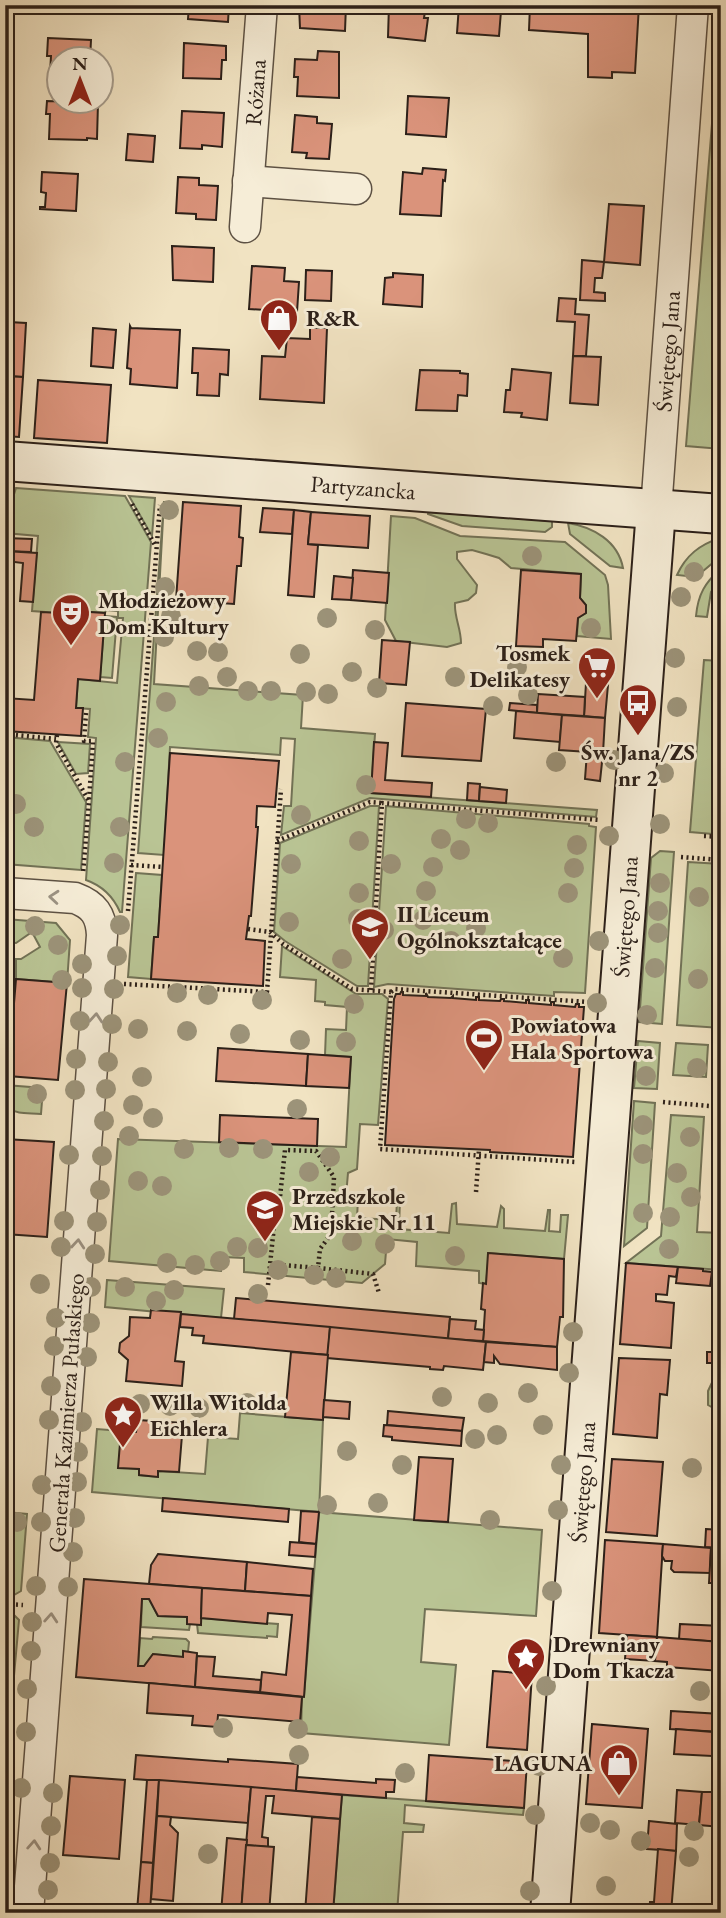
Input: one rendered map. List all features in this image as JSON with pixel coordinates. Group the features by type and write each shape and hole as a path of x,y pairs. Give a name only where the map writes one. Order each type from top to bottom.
{"main road":[{"name":"Partyzancka","path":"5,461 721,514"},
{"name":"Świętego Jana","path":"550,1913 656,510"}],"street":[{"name":"Różana","path":"245,227 262,5"},
{"name":"Świętego Jana","path":"656,510 693,5"},
{"path":"248,181 356,189"},
{"name":"Generała Kazimierza Pułaskiego","path":"5,893 75,898 85,902 98,913 102,935 28,1913"}],"path":[{"path":"128,916 161,494"},
{"path":"131,502 156,547"},
{"path":"82,882 93,741 84,741 86,713"},
{"path":"5,734 57,737 56,743 89,801"},
{"path":"124,984 267,992 281,789"},
{"path":"277,841 370,802 601,820"},
{"path":"371,990 382,803"},
{"path":"704,836 721,837"},
{"path":"681,857 721,860"},
{"path":"131,865 163,867"},
{"path":"248,929 270,932 283,944 352,989 391,992 395,989 588,1002"},
{"path":"391,992 380,1149 576,1163"},
{"path":"663,1102 721,1107"},
{"path":"476,1192 480,1149"},
{"path":"268,1284 276,1196 280,1197 285,1150 316,1151 334,1177 331,1234 320,1249 318,1268"},
{"path":"270,1264 373,1274 379,1293"},
{"path":"5,1604 24,1605"}],"green space":[{"path":"721,12 721,449 686,446"},
{"path":"16,488 125,496 151,542 122,912 107,892 86,880 96,738 88,737 90,709 76,708 78,679 117,683 123,618 118,618 118,611 106,610 105,613 32,611 38,536 5,533 5,523"},
{"path":"129,496 155,498 152,536"},
{"path":"164,501 154,684 303,695 301,728 375,734 371,793 597,810 596,817 370,798 281,835 284,806 291,806 295,739 281,738 280,755 170,747 164,855 138,853"},
{"path":"428,512 552,521 552,527 545,532 462,526"},
{"path":"391,516 415,518 460,536 565,542 605,575 611,639 577,636 578,618 586,613 586,605 580,598 581,574 511,568 499,558 472,550 457,552 457,559 477,585 476,593 468,600 455,603 461,643 447,647 396,641 385,620"},
{"path":"568,523 603,537 616,550 623,568 610,566 570,534"},
{"path":"721,538 721,556 696,577 677,575 694,551"},
{"path":"721,568 721,580 711,592 707,617 696,616 703,589"},
{"path":"105,616 117,617 112,678 100,677"},
{"path":"704,660 721,661 721,829 714,829 713,834 690,832"},
{"path":"5,737 50,741 86,802 81,870 5,864"},
{"path":"58,742 90,744 88,773 76,774"},
{"path":"370,806 379,806 368,986 357,986 274,932 280,843"},
{"path":"386,806 589,824 596,827 585,993 554,992 554,996 388,984 374,987"},
{"path":"660,851 674,852 662,1024 639,1022 651,858"},
{"path":"688,862 721,864 721,1028 677,1025"},
{"path":"136,873 162,875 158,937 154,937 151,979 128,977"},
{"path":"5,919 56,923 70,940 67,983 16,979 16,959 21,959 40,947 32,932 16,943 5,942"},
{"path":"282,946 356,994 382,994 388,999 378,1125 360,1124 357,1169 348,1173 346,1196 358,1199 357,1218 396,1220 397,1201 400,1199 399,1229 449,1233 452,1204 456,1203 457,1224 497,1227 501,1206 504,1209 504,1228 545,1231 550,1210 549,1231 560,1232 561,1215 568,1215 564,1259 489,1253 486,1284 479,1283 479,1271 416,1266 417,1242 387,1239 385,1264 362,1283 244,1272 244,1258 223,1257 221,1271 109,1261 118,1139 346,1147 351,1057 325,1055 326,1029 346,1030 347,1007 315,1001 316,980 280,977"},
{"path":"638,1041 660,1043 657,1089 634,1088"},
{"path":"676,1043 708,1045 706,1077 673,1075"},
{"path":"5,1085 43,1088 41,1114 18,1112 9,1107"},
{"path":"634,1101 655,1103 647,1228 624,1246"},
{"path":"671,1115 704,1117 697,1232 721,1233 721,1270 626,1263 661,1236"},
{"path":"107,1280 224,1289 221,1318 105,1307"},
{"path":"721,1374 721,1409 717,1410 708,1405 708,1391 715,1376"},
{"path":"240,1413 323,1420 319,1512 92,1492 97,1429 121,1431 119,1467 139,1469 139,1475 158,1477 158,1471 205,1474 208,1437 238,1439"},
{"path":"5,1512 27,1514 21,1591 14,1595 5,1594"},
{"path":"319,1512 542,1530 536,1616 425,1609 421,1662 456,1665 449,1745 301,1733"},
{"path":"142,1599 149,1599 158,1616 187,1617 189,1630 141,1627"},
{"path":"5,1613 13,1614 19,1620 12,1698 5,1697"},
{"path":"201,1618 278,1624 277,1637 198,1633 197,1624 201,1625"},
{"path":"140,1638 186,1639 189,1642 188,1652 183,1652 183,1657 153,1654 144,1666 138,1666"},
{"path":"342,1795 524,1808 523,1815 405,1805 404,1823 424,1825 423,1832 403,1832 397,1913 333,1913"}],"building":[{"path":"51,5 98,5 98,12 51,6"},
{"path":"189,5 229,5 228,22 188,19"},
{"path":"299,5 346,5 345,31 300,28"},
{"path":"389,5 426,5 424,18 428,18 425,41 388,37"},
{"path":"459,5 496,5 495,10 501,11 499,36 457,33"},
{"path":"530,5 639,5 635,73 612,72 612,78 588,77 588,34 529,30"},
{"path":"48,38 91,40 91,46 48,46"},
{"path":"184,43 226,46 221,79 183,78"},
{"path":"318,51 339,52 339,98 297,96 295,59 317,60"},
{"path":"408,96 449,98 446,137 406,134"},
{"path":"182,111 224,113 222,147 202,145 202,149 180,148"},
{"path":"295,115 317,117 317,123 332,124 329,159 306,158 307,153 292,152"},
{"path":"50,116 98,116 97,139 49,139"},
{"path":"128,134 155,136 153,162 126,160"},
{"path":"423,168 446,170 441,216 400,214 403,172 422,174"},
{"path":"42,172 78,174 76,211 40,209 45,207 46,193 41,192"},
{"path":"178,177 199,178 199,185 218,186 216,220 196,219 196,214 176,213"},
{"path":"609,204 644,206 640,265 604,262"},
{"path":"172,246 214,248 213,282 173,280"},
{"path":"5,256 12,256 9,322 26,323 23,377 5,376"},
{"path":"582,260 604,262 602,278 595,278 594,292 605,293 605,301 580,300"},
{"path":"252,266 285,268 284,281 299,282 297,312 249,309"},
{"path":"306,270 332,271 331,301 305,300"},
{"path":"393,273 423,275 422,307 383,304 385,278 393,277"},
{"path":"559,298 576,299 575,314 589,315 586,356 573,356 575,322 557,321"},
{"path":"130,326 180,330 177,388 130,384 131,369 127,368"},
{"path":"93,328 116,330 113,368 91,366"},
{"path":"310,328 327,328 324,403 260,399 262,356 285,357 287,338 310,339"},
{"path":"193,348 229,350 228,375 220,374 219,396 197,395 198,373 192,373"},
{"path":"573,356 601,357 598,405 570,403"},
{"path":"512,369 551,373 547,420 521,417 522,413 504,412"},
{"path":"420,370 460,371 468,374 467,396 458,395 457,411 416,410"},
{"path":"5,376 23,377 19,437 5,436"},
{"path":"38,380 111,385 107,443 34,438"},
{"path":"183,502 241,506 241,566 237,566 234,604 176,600"},
{"path":"263,508 294,510 292,534 260,532"},
{"path":"294,510 311,512 308,544 318,545 314,597 288,595"},
{"path":"311,512 370,516 368,548 308,544"},
{"path":"5,538 32,539 31,552 5,551"},
{"path":"5,551 37,553 33,602 20,601 23,563 7,561"},
{"path":"353,570 389,573 387,603 351,600"},
{"path":"521,570 581,574 580,598 586,605 586,613 578,618 576,641 543,639 543,647 516,646"},
{"path":"334,576 353,578 351,600 332,599"},
{"name":"Młodzieżowy Dom Kultury","path":"59,610 105,613 100,681 78,679 76,708 83,708 81,736 5,731 5,698 34,700 41,612 59,613"},
{"path":"382,640 410,642 406,685 379,683"},
{"path":"586,683 608,685 605,718 584,716"},
{"path":"538,694 585,697 584,716 537,713"},
{"path":"406,703 486,709 481,761 402,756"},
{"path":"510,703 537,705 537,713 509,710"},
{"path":"516,711 562,715 560,742 514,738"},
{"path":"562,715 605,718 603,753 559,750"},
{"path":"374,742 388,743 385,780 432,783 431,797 371,793"},
{"path":"587,752 603,753 600,781 585,779"},
{"path":"170,753 279,761 275,807 257,806 258,827 251,916 246,939 265,941 263,986 151,979 154,937 158,937"},
{"path":"468,783 480,784 479,801 467,800"},
{"path":"480,787 507,790 506,803 479,801"},
{"path":"16,979 67,983 58,1080 8,1076"},
{"name":"Powiatowa Hala Sportowa","path":"401,992 403,995 426,996 426,993 428,997 453,996 476,1000 476,997 479,997 479,1000 504,999 526,1003 526,1000 529,1000 529,1003 551,1005 551,1002 554,1002 554,1005 575,1007 579,1004 579,1007 584,1007 573,1157 385,1145 394,999 396,994"},
{"path":"218,1048 308,1054 306,1086 216,1081"},
{"path":"308,1054 351,1057 349,1088 306,1086"},
{"path":"220,1115 318,1119 317,1146 219,1142"},
{"path":"5,1139 54,1142 47,1237 5,1234"},
{"path":"488,1253 564,1259 563,1317 560,1317 557,1347 483,1341 485,1310 481,1309"},
{"path":"626,1263 678,1267 676,1277 669,1276 667,1295 656,1294 656,1301 674,1303 671,1348 620,1344"},
{"path":"678,1267 712,1272 710,1286 676,1283"},
{"path":"236,1298 450,1317 448,1339 234,1319"},
{"path":"151,1310 181,1312 175,1361 184,1362 182,1386 126,1381 128,1360 119,1352 120,1343 129,1336 130,1317 150,1318"},
{"path":"181,1314 330,1327 328,1355 203,1343 204,1336 192,1335 193,1328 180,1327"},
{"path":"450,1319 476,1321 475,1329 484,1330 483,1341 448,1339"},
{"path":"330,1327 486,1342 483,1370 444,1366 443,1370 430,1369 327,1358"},
{"path":"486,1342 557,1347 557,1370 500,1364 494,1356 494,1363 484,1362"},
{"path":"291,1352 328,1355 323,1420 285,1417"},
{"path":"707,1352 721,1352 721,1363 707,1363"},
{"path":"619,1358 670,1360 667,1395 660,1394 657,1438 613,1434"},
{"path":"324,1400 350,1402 349,1419 323,1417"},
{"path":"388,1411 464,1418 462,1431 387,1425"},
{"path":"138,1420 183,1423 179,1472 158,1471 158,1477 139,1475 139,1469 118,1468 121,1431 136,1432"},
{"path":"384,1425 462,1431 461,1446 392,1440 392,1437 383,1436"},
{"path":"419,1457 453,1459 448,1522 414,1520"},
{"path":"612,1459 663,1462 657,1536 606,1532"},
{"path":"163,1498 289,1509 288,1522 162,1511"},
{"path":"301,1511 319,1512 316,1544 299,1542"},
{"path":"706,1529 721,1530 721,1548 705,1547"},
{"path":"605,1540 663,1544 657,1637 599,1633"},
{"path":"290,1542 316,1544 315,1557 289,1555"},
{"path":"663,1544 711,1548 710,1573 674,1572 671,1569 672,1561 665,1561 662,1556"},
{"path":"711,1548 721,1548 721,1583 709,1583"},
{"path":"158,1554 247,1562 245,1591 149,1584 151,1565"},
{"path":"247,1562 313,1569 311,1596 245,1591"},
{"path":"84,1579 202,1588 201,1625 187,1624 187,1617 158,1616 149,1599 142,1599 138,1666 144,1666 153,1654 183,1657 183,1651 197,1653 195,1687 76,1677"},
{"path":"202,1588 311,1596 304,1697 260,1692 262,1672 286,1675 292,1615 268,1613 267,1624 201,1618"},
{"path":"680,1624 721,1626 721,1642 679,1639"},
{"path":"627,1635 657,1637 655,1661 625,1659"},
{"path":"657,1637 721,1642 721,1671 667,1667 667,1662 655,1661"},
{"path":"197,1656 215,1657 213,1676 261,1680 260,1692 195,1687"},
{"path":"493,1671 532,1674 527,1750 487,1747"},
{"path":"149,1683 302,1697 300,1722 218,1715 217,1727 192,1725 193,1716 147,1713"},
{"path":"671,1711 721,1714 721,1732 670,1729"},
{"path":"592,1724 648,1729 642,1808 586,1804"},
{"path":"676,1729 713,1732 712,1756 674,1754"},
{"path":"136,1755 298,1764 296,1791 134,1779"},
{"path":"429,1755 527,1762 524,1808 426,1801"},
{"path":"70,1776 125,1780 119,1859 63,1855"},
{"path":"297,1777 376,1783 376,1779 395,1780 394,1792 386,1792 386,1798 296,1791"},
{"path":"147,1780 159,1780 153,1863 141,1862"},
{"path":"159,1780 251,1787 248,1823 157,1816"},
{"path":"251,1787 342,1795 340,1819 272,1813 274,1796 266,1796 262,1837 268,1838 268,1847 246,1845"},
{"path":"677,1790 702,1792 699,1825 675,1823"},
{"path":"702,1792 721,1792 721,1827 699,1825"},
{"path":"157,1816 171,1817 170,1825 178,1833 173,1901 151,1899"},
{"path":"312,1817 340,1819 333,1913 305,1913"},
{"path":"649,1821 677,1824 676,1851 647,1849"},
{"path":"227,1838 247,1840 241,1913 221,1913"},
{"path":"246,1845 274,1847 269,1913 241,1913"},
{"path":"658,1849 676,1851 671,1913 649,1913 650,1902 654,1902"},
{"path":"141,1862 153,1863 150,1912 137,1911"},
{"path":"440,1909 485,1913 439,1913"}],"place":[{"name":"R&R","path":"279,352"},
{"name":"Młodzieżowy Dom Kultury","path":"71,647"},
{"name":"Tosmek Delikatesy","path":"597,700"},
{"name":"Św. Jana/ZS nr 2","path":"638,737"},
{"name":"II Liceum Ogólnokształcące","path":"370,961"},
{"name":"Powiatowa Hala Sportowa","path":"484,1072"},
{"name":"Przedszkole Miejskie Nr 11","path":"265,1243"},
{"name":"Willa Witolda Eichlera","path":"123,1449"},
{"name":"Drewniany Dom Tkacza","path":"526,1691"},
{"name":"LAGUNA","path":"619,1797"}]}
